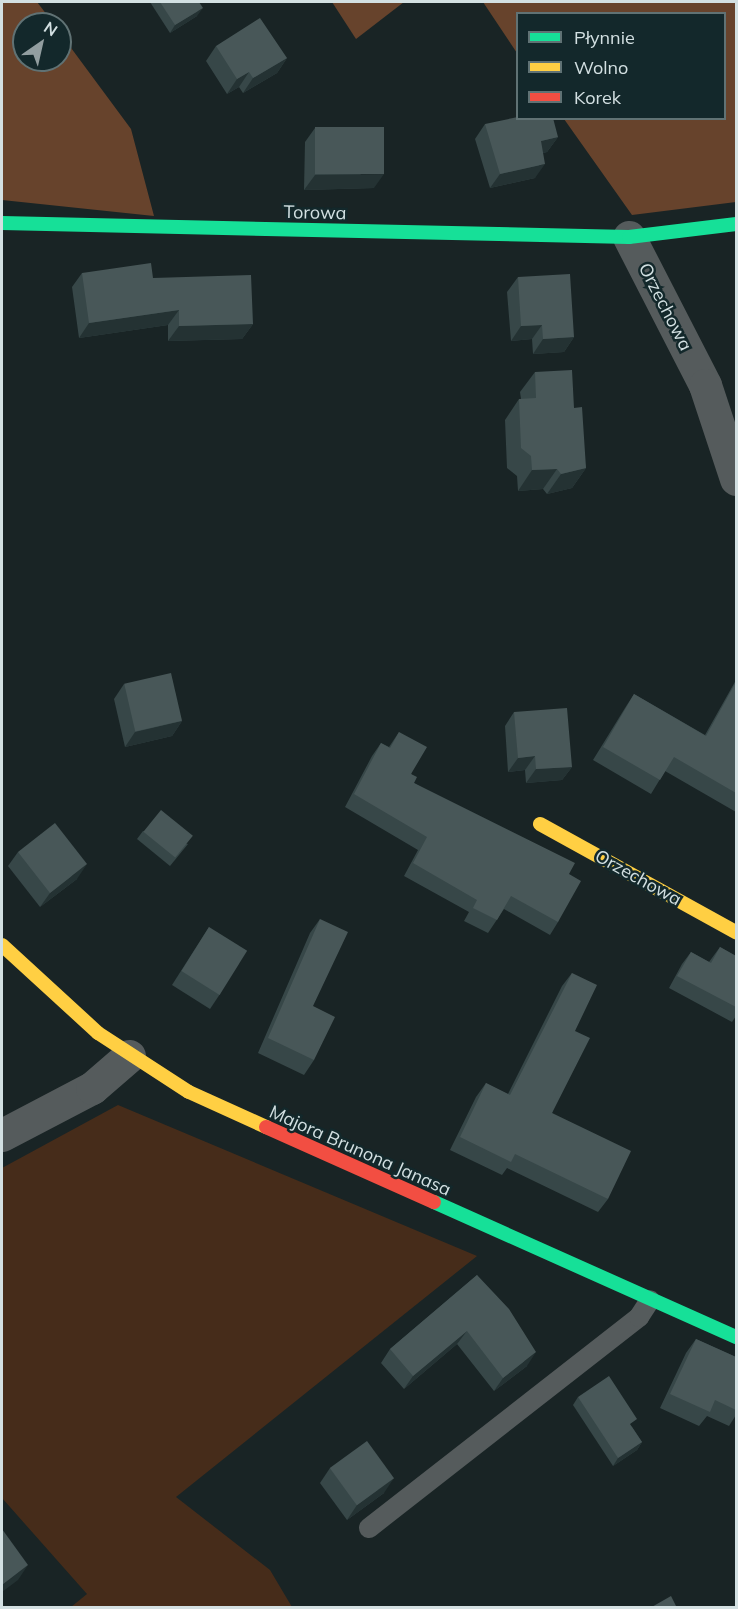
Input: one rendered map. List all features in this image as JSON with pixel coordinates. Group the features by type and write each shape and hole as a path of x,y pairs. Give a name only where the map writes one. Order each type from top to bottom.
{"street":[{"name":"Torowa","path":"2,223 629,237"},
{"name":"Orzechowa","path":"736,224 629,237 705,385 736,479"},
{"name":"Orzechowa","path":"540,824 736,932"},
{"name":"Majora Brunona Janasa","path":"2,945 64,1006 129,1056 212,1103 736,1337"},
{"path":"2,1135 92,1088 129,1056"}],"lane":[{"path":"369,1528 639,1317 650,1300"}],"shaded area":[{"path":"2,2 37,2 45,12 12,12 12,72 72,72 72,49 131,129 154,216 2,200"},
{"path":"332,2 404,2 356,39"},
{"path":"483,2 736,2 736,202 632,215 565,120 726,120 726,12 516,12 516,52"},
{"path":"118,1105 477,1256 176,1497 270,1570 292,1607 71,1607 87,1594 2,1498 2,1168"}],"building":[{"path":"160,2 199,2 203,8 175,25"},
{"path":"260,18 287,58 253,78 249,72 237,79 216,46"},
{"path":"516,117 516,120 554,120 558,137 541,141 545,164 500,174 485,124"},
{"path":"315,127 384,127 384,174 315,174"},
{"path":"151,263 153,278 251,275 253,324 179,326 179,310 89,323 82,273"},
{"path":"570,274 574,337 543,339 542,325 521,326 518,277"},
{"path":"572,370 574,408 582,407 586,468 561,474 557,469 532,470 531,456 521,448 519,399 536,398 535,372"},
{"path":"171,673 182,721 135,732 124,684"},
{"path":"736,682 736,793 674,757 660,780 603,747 634,694 706,736"},
{"path":"567,708 572,767 536,769 535,756 518,758 514,712"},
{"path":"399,732 427,747 411,774 417,777 414,783 575,863 569,874 581,881 558,922 511,896 497,920 473,908 477,900 413,863 427,837 354,794 381,743 390,748"},
{"path":"161,810 193,836 175,858 143,832"},
{"path":"55,823 87,864 50,893 18,852"},
{"path":"320,919 348,932 313,1006 335,1017 314,1060 268,1038"},
{"path":"209,927 247,951 220,995 181,971"},
{"path":"720,947 736,956 736,1007 677,976 691,952 711,963"},
{"path":"572,973 597,985 575,1031 590,1038 552,1113 631,1151 608,1199 515,1154 511,1162 460,1137 486,1083 510,1095"},
{"path":"477,1275 509,1309 536,1352 503,1378 467,1331 413,1376 390,1349"},
{"path":"696,1339 736,1357 736,1410 715,1400 710,1412 670,1394"},
{"path":"609,1376 637,1419 630,1424 642,1442 618,1458 578,1397"},
{"path":"367,1441 394,1478 357,1505 330,1468"},
{"path":"2,1529 28,1565 2,1585"},
{"path":"671,1596 677,1608 650,1608"}],"traffic: fast":[{"path":"2,223 629,237 736,224"},
{"path":"434,1202 736,1337"}],"traffic: slow":[{"path":"540,824 736,932"},
{"path":"2,945 98,1033 189,1092 266,1127"}],"traffic: jam":[{"path":"266,1127 434,1202"}]}
